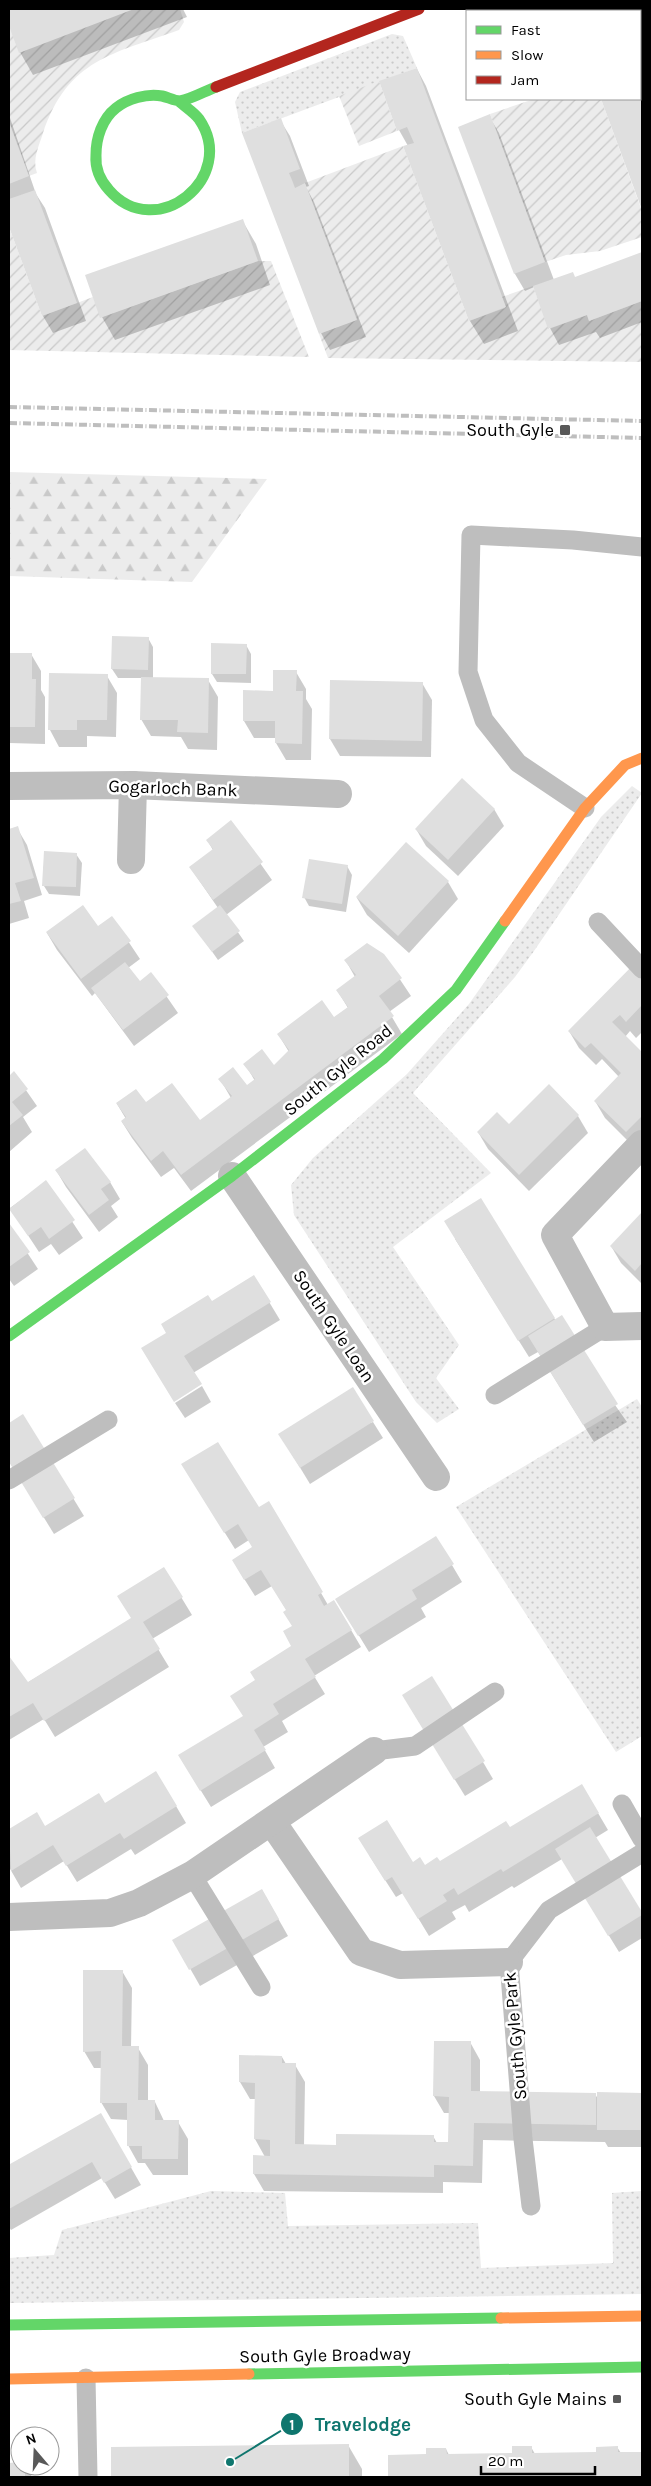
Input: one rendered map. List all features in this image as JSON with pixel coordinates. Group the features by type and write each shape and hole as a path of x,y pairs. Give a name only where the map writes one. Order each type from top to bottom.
{"street":[{"path":"179,102 198,118 209,142 208,168 195,191 174,206 149,211 124,204 104,187 94,163 94,141 103,122 117,106 136,97 158,95 179,102 419,9"},
{"name":"South Gyle Road","path":"9,1336 232,1176 383,1059 456,990 585,808 625,765 642,758"},
{"path":"130,860 133,785"},
{"name":"Gogarloch Bank","path":"9,786 133,785 338,794"},
{"path":"642,1144 555,1235 605,1326 642,1326"},
{"name":"South Gyle Loan","path":"232,1176 436,1477"},
{"path":"9,1917 110,1913 139,1903 192,1875 374,1751"},
{"name":"South Gyle Park","path":"272,1822 362,1952 400,1965 509,1962"},
{"name":"South Gyle Broadway","path":"9,2325 642,2316"},
{"name":"South Gyle Broadway","path":"9,2379 642,2367"}],"lane":[{"path":"585,808 518,763 484,720 468,672 471,535 573,540 642,547"},
{"path":"598,922 642,969"},
{"path":"495,1395 605,1326"},
{"path":"9,1480 108,1420"},
{"path":"374,1751 415,1746 495,1692"},
{"path":"622,1804 642,1839"},
{"path":"509,1962 549,1910 642,1853"},
{"path":"192,1875 261,1987"},
{"name":"South Gyle Park","path":"509,1962 523,2140 531,2206"},
{"path":"86,2378 88,2477"}],"green space":[{"path":"9,9 180,9 184,22 179,30 114,54 80,74 66,89 53,108 37,153 35,163 37,173 29,176 9,121"},
{"path":"392,34 403,36 417,68 242,133 235,102 240,92"},
{"path":"379,81 397,131 359,146 339,96"},
{"path":"531,100 601,100 642,211 642,237 600,251 566,255 545,262 490,114"},
{"path":"403,146 469,321 505,308 502,297 533,286 549,329 587,315 589,321 642,301 642,362 328,358 319,334 357,319 305,183"},
{"path":"9,227 42,316 93,297 101,317 258,261 271,261 309,357 9,350"},
{"path":"9,472 267,479 192,582 9,576"},
{"path":"632,786 642,793 534,951 515,977 413,1093 491,1173 393,1247 459,1345 436,1378 459,1409 437,1423 416,1402 294,1215 291,1185 313,1158 407,1074 469,1004 601,817"},
{"path":"637,1399 642,1407 642,1736 616,1752 456,1507"},
{"path":"211,2191 285,2193 288,2226 478,2223 481,2268 613,2263 612,2193 642,2191 642,2294 9,2303 9,2258 54,2255 62,2230"}],"building":[{"path":"9,9 134,9 19,53 9,26"},
{"path":"417,68 506,307 469,321 403,146 414,143 407,127 397,131 379,81"},
{"path":"641,96 642,210 601,100 641,100"},
{"path":"490,114 545,262 514,274 458,127"},
{"path":"281,118 300,169 289,173 295,188 305,183 357,320 319,334 242,133"},
{"path":"9,122 29,176 9,184"},
{"path":"35,190 77,303 42,316 9,227 9,199"},
{"path":"243,219 258,261 100,318 85,275"},
{"path":"642,252 642,301 589,321 587,315 548,329 533,286 573,272 575,277"},
{"path":"112,636 149,637 148,670 111,669"},
{"path":"211,643 247,644 246,674 211,674"},
{"path":"9,653 32,653 32,679 36,679 35,727 9,727"},
{"path":"273,670 297,670 296,691 303,691 302,744 275,743 275,721 243,721 243,690 273,691"},
{"path":"49,673 108,674 107,720 77,720 77,730 48,730"},
{"path":"141,677 209,678 208,733 177,732 178,720 140,720"},
{"path":"330,680 423,682 422,741 329,739"},
{"path":"462,778 495,809 448,860 415,829"},
{"path":"231,820 263,862 213,900 189,867 213,849 206,840"},
{"path":"18,826 34,878 15,883 21,901 9,904 9,829"},
{"path":"406,842 449,881 398,936 356,897"},
{"path":"44,851 77,853 76,887 42,886"},
{"path":"309,859 348,865 342,904 302,898"},
{"path":"83,905 98,926 112,916 131,941 81,979 46,932"},
{"path":"220,905 240,931 212,952 192,926"},
{"path":"367,943 384,954 402,978 379,996 394,1016 181,1175 163,1151 151,1161 121,1121 126,1117 116,1103 136,1089 146,1102 172,1083 200,1120 232,1096 218,1079 233,1067 247,1085 255,1079 243,1064 262,1049 274,1065 289,1050 277,1034 322,1000 334,1017 348,1007 336,990 356,975 344,960"},
{"path":"642,956 642,1005 626,1022 620,1015 612,1022 642,1052 642,1116 626,1132 594,1101 621,1073 591,1043 585,1048 568,1031"},
{"path":"125,962 140,981 151,972 169,995 123,1030 91,988"},
{"path":"14,1071 28,1089 12,1102 23,1115 9,1126 9,1076"},
{"path":"549,1084 579,1115 519,1175 477,1132 497,1112 509,1124"},
{"path":"85,1148 111,1182 101,1189 109,1200 89,1215 55,1170"},
{"path":"46,1180 75,1220 49,1239 41,1227 28,1236 9,1209"},
{"path":"481,1198 555,1318 518,1341 444,1221"},
{"path":"642,1212 642,1263 635,1271 610,1246"},
{"path":"9,1223 30,1252 9,1267"},
{"path":"254,1275 271,1302 184,1356 202,1384 174,1402 141,1348 166,1333 161,1324 208,1295 212,1301"},
{"path":"562,1315 618,1404 583,1425 528,1336"},
{"path":"353,1387 374,1421 300,1468 278,1434"},
{"path":"23,1414 75,1498 43,1518 9,1462 9,1423"},
{"path":"218,1442 259,1507 269,1501 323,1592 318,1595 324,1606 334,1600 352,1630 305,1659 316,1677 273,1704 279,1714 254,1730 266,1750 200,1791 178,1755 243,1716 230,1696 255,1680 250,1672 291,1646 283,1631 292,1626 283,1612 286,1610 261,1570 244,1580 232,1560 252,1547 238,1524 224,1533 181,1464"},
{"path":"436,1536 454,1564 412,1590 417,1599 358,1636 335,1599"},
{"path":"164,1567 183,1597 143,1622 160,1649 44,1721 33,1703 9,1717 9,1656 28,1682 131,1618 117,1596"},
{"path":"432,1676 485,1761 454,1780 402,1695"},
{"path":"156,1771 177,1806 124,1839 120,1833 66,1866 53,1845 11,1871 9,1829 37,1812 45,1826 99,1793 105,1803"},
{"path":"582,1784 599,1813 503,1872 501,1869 458,1895 454,1888 443,1895 447,1901 418,1919 392,1877 385,1881 358,1838 387,1820 413,1862 420,1857 425,1865 437,1857 440,1861 506,1821 510,1827"},
{"path":"590,1827 642,1912 642,1915 608,1936 555,1849"},
{"path":"262,1889 279,1919 189,1970 172,1940"},
{"path":"83,1970 123,1970 122,2046 139,2046 138,2100 155,2100 155,2120 179,2120 178,2159 142,2159 142,2146 127,2146 127,2103 100,2103 101,2051 83,2052"},
{"path":"434,2041 471,2041 471,2091 596,2093 596,2125 474,2123 473,2166 434,2165 434,2177 253,2174 253,2155 270,2156 270,2140 254,2139 255,2083 239,2082 239,2055 282,2056 282,2063 296,2063 295,2144 336,2145 336,2134 434,2135 434,2142 448,2142 449,2097 433,2096"},
{"path":"597,2092 642,2093 642,2130 597,2130"},
{"path":"101,2113 132,2167 104,2183 92,2162 9,2209 9,2162 10,2164"},
{"path":"349,2444 349,2477 111,2477 111,2447"},
{"path":"512,2446 532,2446 532,2453 596,2452 596,2447 618,2446 618,2452 642,2452 642,2477 388,2477 388,2455 426,2454 426,2448 446,2448 447,2454 512,2453"},
{"path":"9,2463 10,2476 25,2477 9,2477"}],"railway":[{"path":"9,407 642,421"},
{"path":"9,423 642,438"}],"traffic: fast":[{"path":"179,101 199,119 209,141 208,162 200,181 187,196 169,207 149,210 128,205 109,190 97,169 97,142 101,129 111,112 131,99 156,95 180,101 216,87"},
{"path":"9,1336 232,1176 383,1059 456,990 505,921"},
{"path":"9,2325 501,2318"},
{"path":"249,2374 642,2367"}],"traffic: slow":[{"path":"505,921 585,808 625,765 642,758"},
{"path":"501,2318 642,2316"},
{"path":"9,2379 249,2374"}],"traffic: jam":[{"path":"216,87 419,9"}],"place":[{"name":"South Gyle","path":"565,430"},
{"name":"South Gyle Mains","path":"617,2399"},
{"name":"Travelodge","path":"230,2462"}]}
